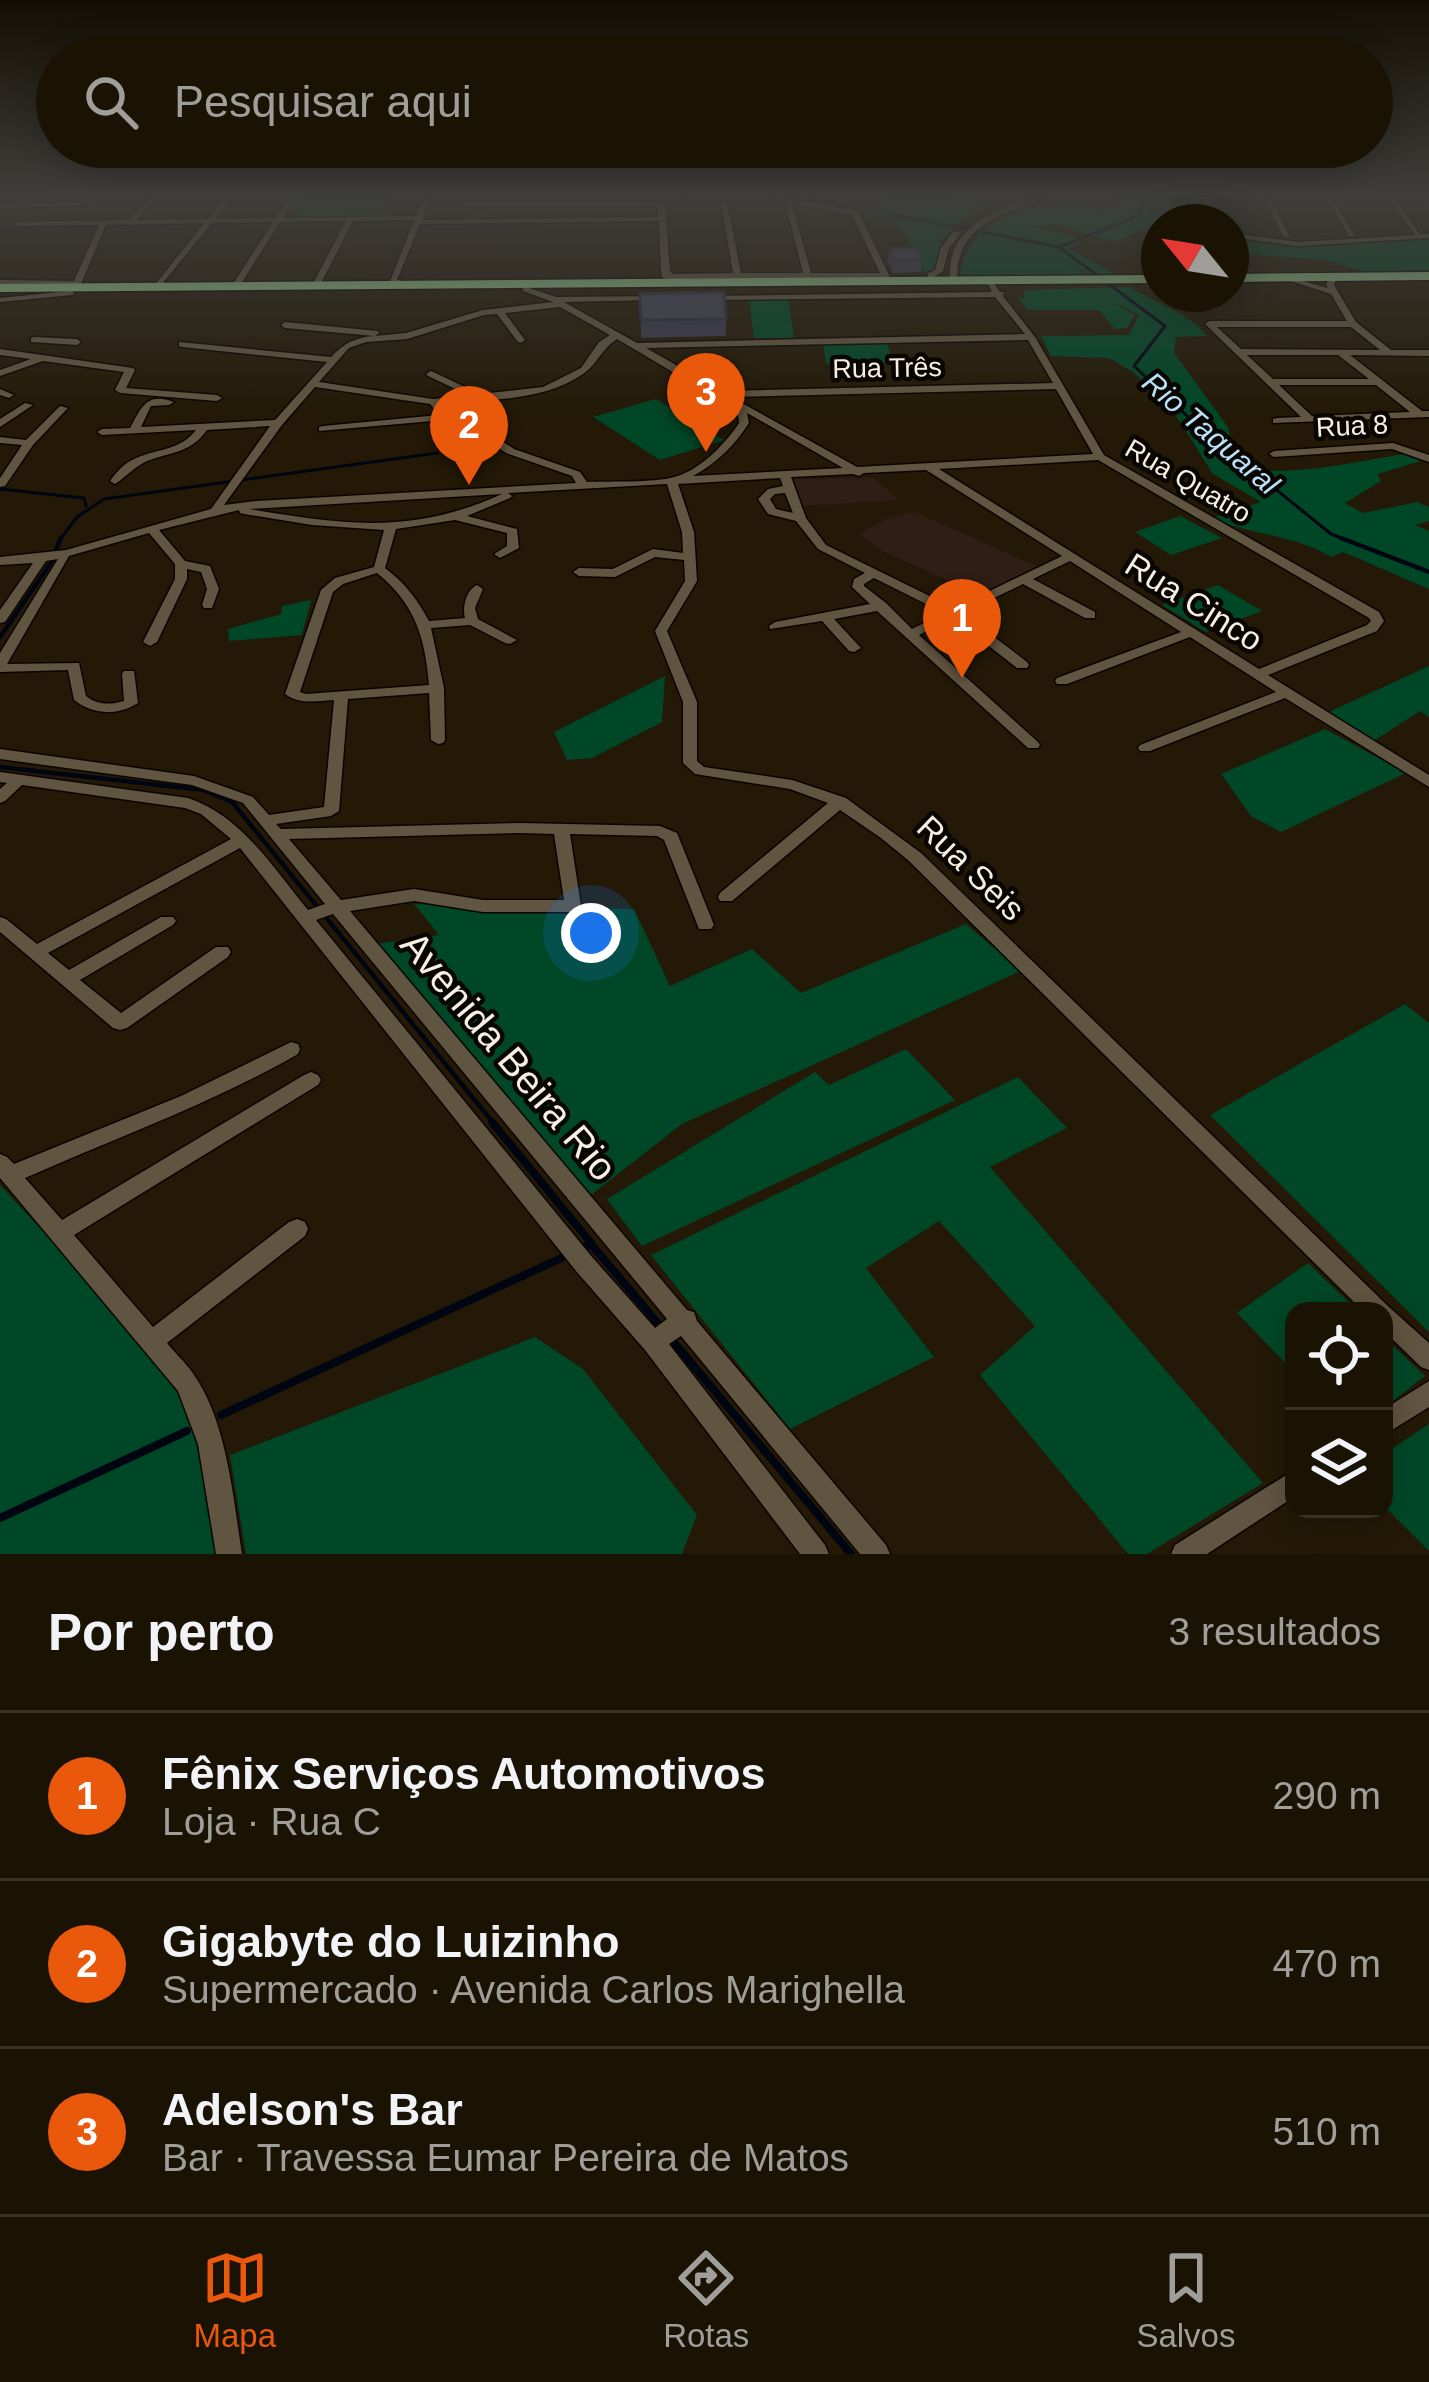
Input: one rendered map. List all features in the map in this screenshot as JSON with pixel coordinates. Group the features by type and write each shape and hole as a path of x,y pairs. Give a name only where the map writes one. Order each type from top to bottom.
{"highway":[{"path":"0,291 809,278 862,287 885,276 944,273 989,286"},
{"path":"646,284 677,279"},
{"path":"1249,280 1429,279"},
{"path":"1249,280 1334,287 1429,279"},
{"path":"74,289 1141,282"}],"street":[{"path":"74,289 83,269"},
{"path":"157,288 172,269"},
{"path":"235,287 247,269"},
{"path":"315,287 324,269"},
{"path":"399,269 393,283 885,276 881,269"},
{"path":"674,269 677,279"},
{"path":"735,269 736,275"},
{"path":"806,269 809,278"},
{"path":"944,269 944,273"},
{"path":"944,273 946,269"},
{"path":"677,279 862,287"},
{"name":"Rua Quatro","path":"989,286 1031,337 1100,457 1374,614 1378,622 1259,674"},
{"path":"1334,287 1353,324 1388,352"},
{"path":"554,300 576,288"},
{"path":"526,289 636,346 748,415 862,473"},
{"path":"220,508 237,477 282,419 353,342 407,336 554,300 676,298"},
{"path":"499,311 520,340"},
{"path":"1309,419 1209,325 1353,324"},
{"path":"285,325 364,330 382,338"},
{"path":"314,384 433,402 560,386 584,370 602,344 616,335"},
{"path":"636,346 1031,337"},
{"path":"14,352 30,340 77,343"},
{"path":"182,344 334,360"},
{"path":"0,352 130,370 118,389 218,398 198,423 198,440 181,450 134,459 115,481"},
{"path":"1239,352 1429,352"},
{"path":"1341,353 1424,414"},
{"path":"1368,373 1366,362 1374,353"},
{"path":"0,373 43,357"},
{"path":"431,374 479,397"},
{"path":"1271,382 1381,382"},
{"name":"Rua Três","path":"716,394 1058,386"},
{"path":"138,425 151,402 208,406"},
{"path":"433,402 456,428 490,437 510,451 576,474 582,483"},
{"path":"0,424 28,405"},
{"path":"1,484 29,443 63,408"},
{"path":"1277,421 1424,414"},
{"path":"703,474 748,415"},
{"path":"323,429 448,417"},
{"path":"102,432 138,425 282,419"},
{"path":"0,440 29,443"},
{"name":"Rua 8","path":"1274,454 1393,446 1429,459"},
{"path":"800,518 772,512 764,500 772,491 825,467 827,456"},
{"path":"802,476 1100,457"},
{"name":"Rua Cinco","path":"930,468 1429,782"},
{"path":"0,561 51,560 220,508 673,480 703,474 788,483"},
{"name":"Rua Seis","path":"673,480 688,532 686,557 692,581 661,631 690,703 690,763 700,771 798,784 865,814 1371,1302"},
{"path":"788,483 800,518 822,547 957,615 1022,665"},
{"path":"220,508 326,526 390,529 459,518 519,489"},
{"path":"459,518 513,530 513,548 500,554"},
{"path":"379,569 390,529"},
{"path":"153,530 181,563 206,569 213,589 208,604"},
{"path":"579,572 614,573 653,553 686,557"},
{"path":"913,633 1071,556"},
{"path":"0,620 51,560"},
{"path":"51,560 0,666 74,666 79,697 94,706 131,703 129,674"},
{"path":"150,642 181,578 181,563"},
{"path":"379,569 400,583 427,625 437,688 438,740"},
{"path":"379,569 339,581 327,590 291,687 297,697 437,688"},
{"path":"875,573 856,584 1033,745"},
{"path":"1024,580 1090,615"},
{"path":"472,620 469,608 477,589"},
{"path":"775,626 882,606"},
{"path":"826,618 854,648"},
{"path":"427,625 472,620 510,640"},
{"path":"1062,681 1192,632"},
{"path":"1145,748 1287,692"},
{"path":"273,827 331,811 341,696"},
{"name":"Avenida Beira Rio","path":"0,754 215,785 248,800 273,827 322,911 668,1332 877,1554"},
{"path":"0,798 9,779"},
{"name":"Avenida Beira Rio","path":"9,779 188,803 206,810 322,911 443,1060 574,1251 668,1332 816,1554"},
{"path":"726,897 841,801"},
{"path":"273,827 666,833 706,925"},
{"path":"322,911 414,895 483,906 573,906 561,830"},
{"path":"34,953 242,840"},
{"path":"66,980 166,921"},
{"path":"0,923 113,1019 127,1022 222,952"},
{"path":"229,1554 212,1450 200,1408 186,1383 5,1169 188,1105 291,1049"},
{"path":"59,1233 311,1080"},
{"path":"151,1342 297,1229"},
{"name":"Rua Seis","path":"1393,1324 1429,1360"},
{"path":"1393,1417 1429,1393"},
{"path":"1184,1554 1285,1488"}],"shaded area":[{"path":"873,478 899,500 803,506 794,479"},
{"path":"915,512 1041,568 985,597 882,551 859,534 890,517"}],"green space":[{"path":"961,269 1078,269 1090,277 970,277 960,273"},
{"path":"1080,269 1105,269 1121,277 1094,277"},
{"path":"1354,269 1429,269 1429,275 1372,274"},
{"path":"1130,287 1141,293 1141,312 1176,312 1200,328 1207,336 1176,337 1174,353 1228,427 1232,444 1219,455 1234,465 1280,471 1405,454 1421,461 1378,474 1381,481 1345,503 1363,513 1417,502 1429,507 1429,521 1415,525 1429,531 1429,589 1343,552 1331,557 1212,518 1261,502 1213,474 1171,408 1133,372 1109,358 1051,356 1041,336 1129,335 1139,315 1105,297 1135,315 1127,328 1115,329 1099,310 1027,310 1018,298 1025,298 1024,290"},
{"path":"788,299 794,338 754,338 749,300"},
{"path":"887,342 893,363 826,364 823,343"},
{"path":"656,399 724,440 660,460 593,417"},
{"path":"1180,516 1222,538 1171,555 1135,532"},
{"path":"1218,585 1262,611 1206,632 1162,605"},
{"path":"311,600 302,635 229,641 228,629 281,614 282,606"},
{"path":"1429,666 1429,717 1420,711 1372,742 1329,712"},
{"path":"665,676 662,722 592,758 567,760 554,732"},
{"path":"1325,729 1406,773 1281,832 1251,816 1221,774"},
{"path":"414,904 634,909 670,986 752,949 801,993 966,924 1021,971 682,1124 591,1195 375,944 439,935"},
{"path":"1405,1004 1429,1023 1429,1332 1210,1115"},
{"path":"906,1049 955,1100 642,1246 607,1199 815,1072 829,1085"},
{"path":"1018,1077 1067,1128 990,1167 1263,1483 1147,1554 1128,1554 980,1375 1035,1326 939,1221 866,1268 934,1357 790,1429 651,1255"},
{"path":"0,1185 38,1226 73,1251 180,1384 201,1456 216,1554 0,1554"},
{"path":"1308,1263 1349,1302 1285,1302 1285,1363 1237,1313"},
{"path":"535,1337 583,1369 697,1515 682,1554 246,1554 230,1455"},
{"path":"1393,1346 1425,1376 1393,1401"},
{"path":"1429,1424 1429,1551 1393,1515 1393,1448"}],"building":[{"path":"724,292 726,319 641,320 640,294"}],"waterway":[{"name":"Rio Taquaral","path":"1088,269 1165,326 1134,366 1200,428 1331,534 1349,541"},
{"path":"61,539 77,517 104,499 437,453"},
{"path":"0,489 84,498 86,506"},
{"name":"Rio Taquaral","path":"1341,538 1429,572"},
{"path":"0,637 50,564 61,539"},
{"path":"0,767 204,790 232,802 495,1125"},
{"path":"492,1122 591,1243"},
{"path":"580,1249 591,1244 661,1327"},
{"path":"221,1415 570,1254"},
{"path":"672,1340 851,1554"},
{"path":"0,1518 187,1431"}],"place":[{"name":"Adelson's Bar","path":"706,452"},
{"name":"Gigabyte do Luizinho","path":"469,485"},
{"name":"Fênix Serviços Automotivos","path":"962,678"}]}
